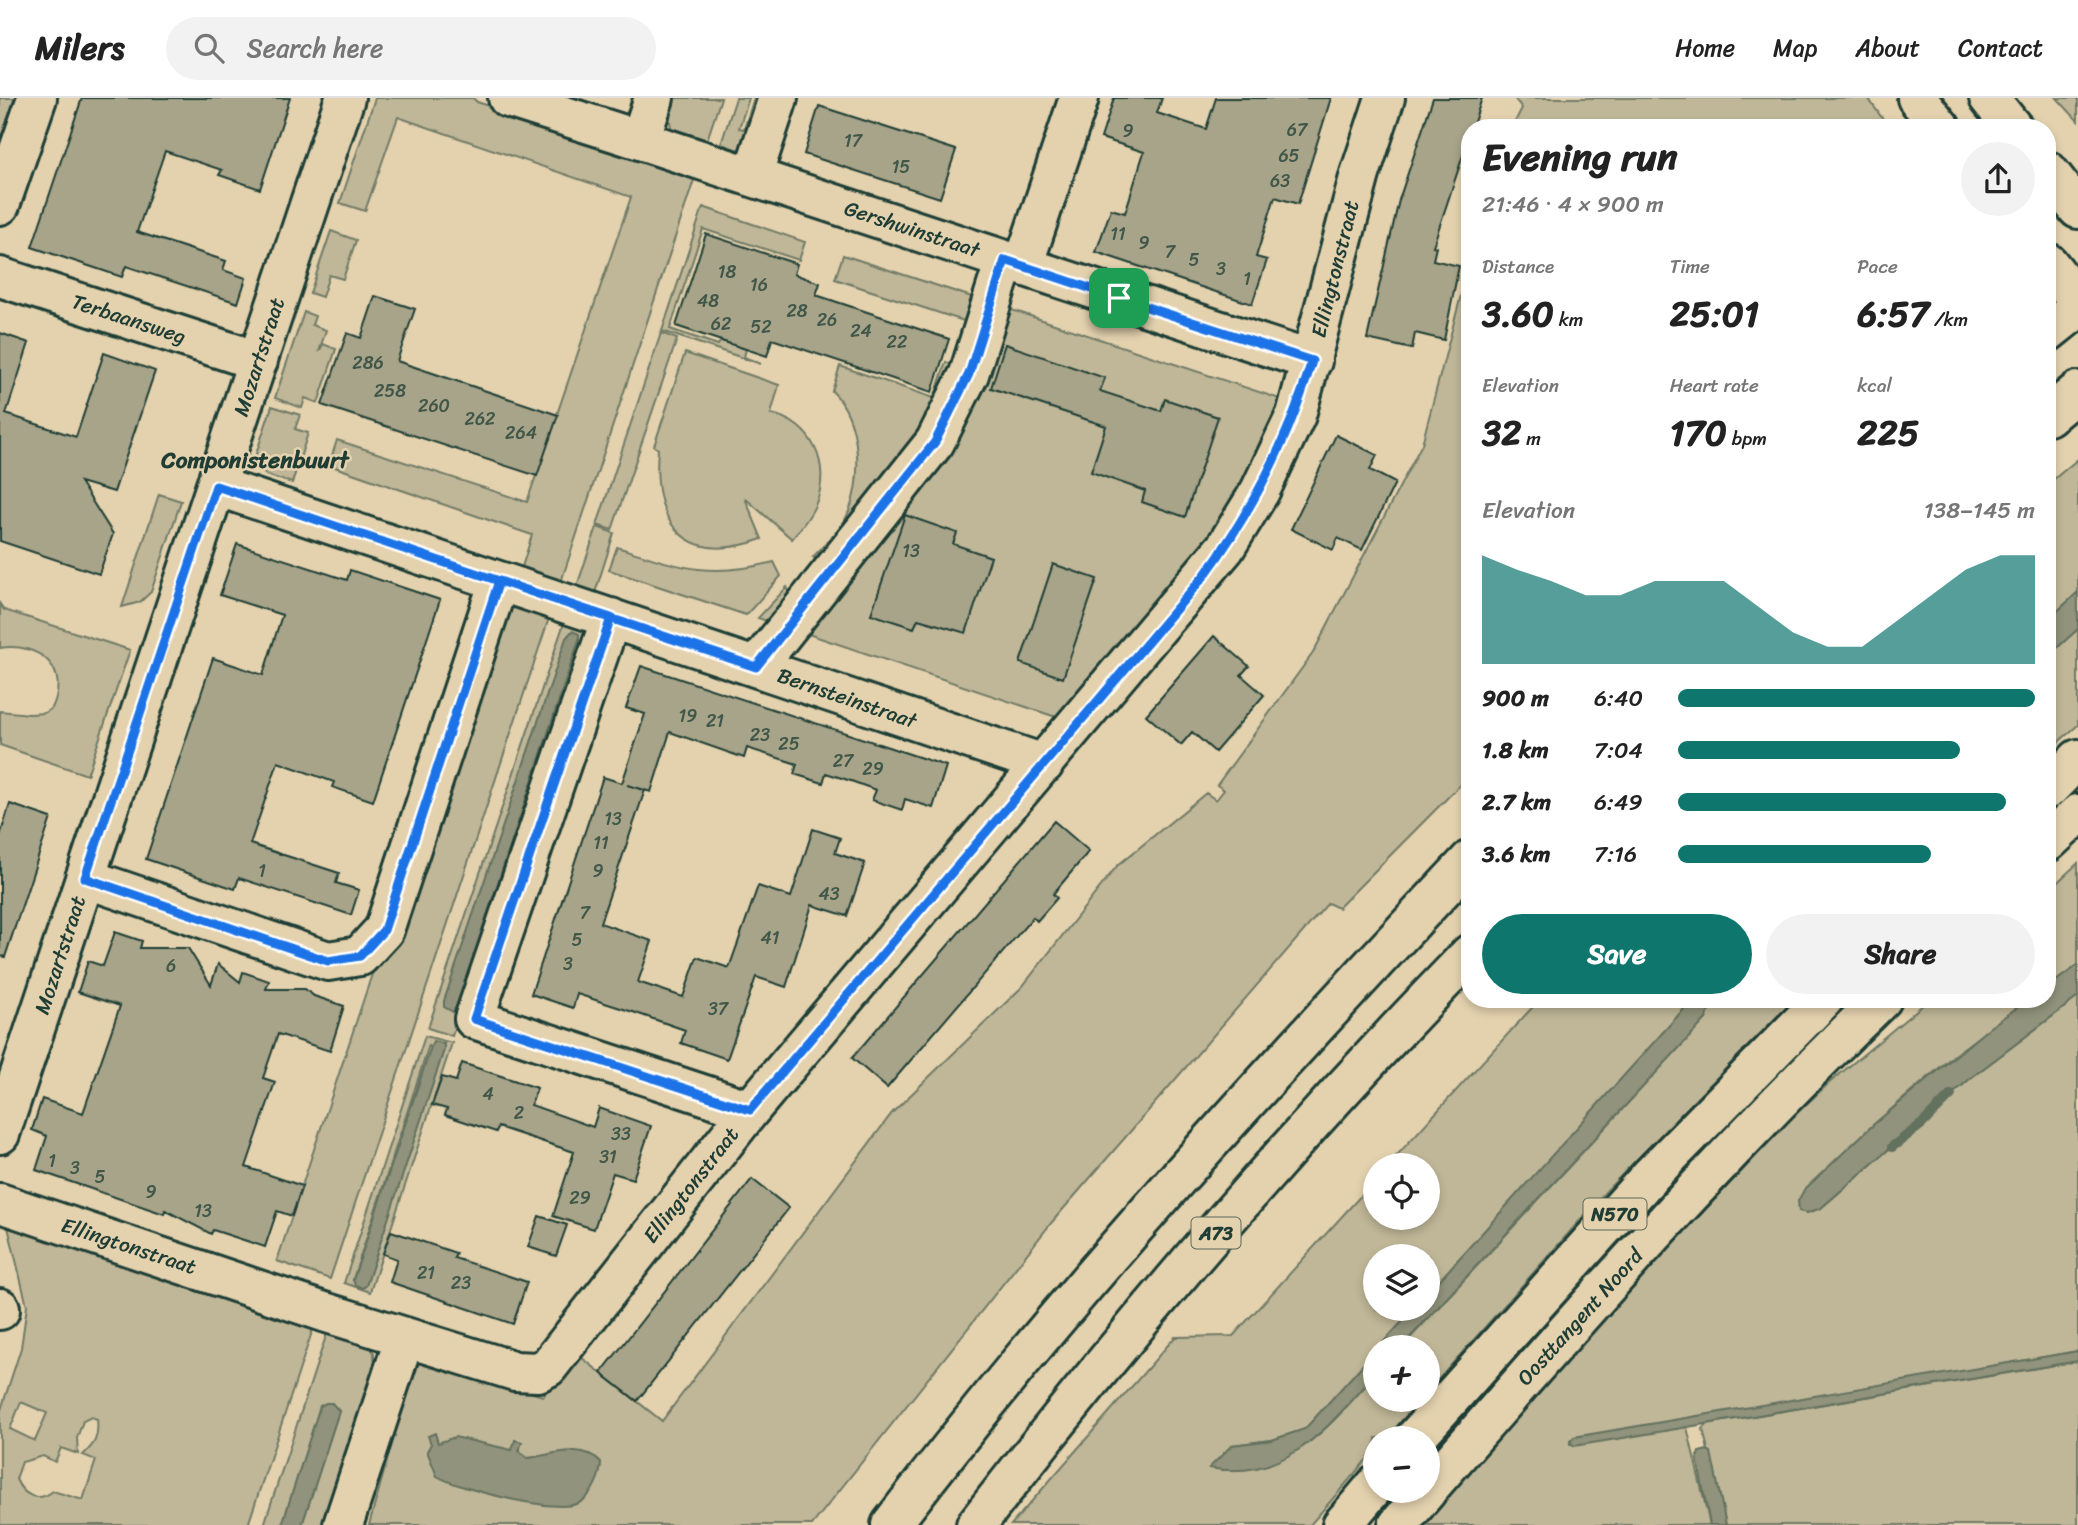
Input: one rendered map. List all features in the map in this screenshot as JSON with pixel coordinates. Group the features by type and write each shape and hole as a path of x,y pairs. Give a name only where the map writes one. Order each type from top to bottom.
{"main road":[{"path":"0,205 37,98"},
{"name":"Mozartstraat","path":"0,1135 345,98"},
{"name":"Gershwinstraat","path":"508,98 1312,361"},
{"path":"640,140 654,98"},
{"path":"752,177 778,98"},
{"path":"756,667 935,442 969,374 1079,98"},
{"name":"Ellingtonstraat","path":"0,1203 515,1371 538,1372 548,1367 750,1110 1225,548 1277,458 1296,415 1360,174 1385,98"},
{"path":"1917,98 1934,119"},
{"path":"1989,98 2006,119"},
{"path":"2056,181 2078,209"},
{"path":"2056,273 2078,302"},
{"name":"Terbaansweg","path":"0,276 258,361"},
{"path":"2056,326 2078,308"},
{"path":"2056,409 2078,391"},
{"name":"Bernsteinstraat","path":"216,486 1044,764"},
{"path":"85,878 328,961 360,956 384,930 499,581"},
{"path":"611,618 474,1019 750,1110"},
{"path":"2056,781 2078,759"},
{"path":"2056,835 2078,814"},
{"path":"891,1525 1042,1335 1162,1193 1461,870"},
{"name":"A73","path":"976,1525 1082,1392 1196,1256 1305,1132 1461,964"},
{"name":"Oosttangent Noord","path":"1426,1426 1651,1175 1815,1008"},
{"name":"Oosttangent Noord","path":"1440,1475 1654,1235 1810,1069 1873,1008"},
{"path":"343,1525 405,1337"},
{"path":"1342,1525 1363,1500"},
{"name":"Oosttangent Noord","path":"1398,1525 1416,1503"}],"shaded area":[{"path":"0,98 20,98 16,119 5,126 0,140"},
{"path":"375,98 473,98 477,102 697,171 561,582 522,567 532,535 329,465 337,440 527,502 631,197 398,117 365,211 340,203"},
{"path":"674,98 721,98 707,140 671,128 669,113"},
{"path":"736,98 749,98 739,128 744,129 754,98 767,98 741,151 721,144"},
{"path":"1514,98 1868,98 1883,119 1516,119 1522,108"},
{"path":"2057,98 2078,98 2078,121"},
{"path":"703,207 805,242 799,260 703,229 670,329 718,345 721,341 746,349 744,357 761,364 662,331"},
{"path":"331,231 356,240 343,279 329,275 322,297 310,293"},
{"path":"843,255 981,300 973,324 835,279"},
{"path":"1461,295 1461,784 1338,908 1328,903 1052,1222 812,1525 369,1525 416,1358 543,1396 577,1354 662,1421 892,1113 1022,987 1117,866 1206,793 1216,800 1224,790 1217,785 1313,653 1422,444"},
{"path":"1003,307 1286,401 1233,513 1065,720 805,633"},
{"path":"304,312 315,316 312,325 326,330 319,352 323,344 336,349 318,403 305,398 302,408 275,398"},
{"path":"661,333 677,339 612,530 597,525"},
{"path":"685,353 779,385 771,414 797,426 807,435 819,460 821,474 814,508 792,539 745,498 762,539 735,546 712,547 693,542 678,532 668,517 661,498 658,449 654,446"},
{"path":"946,362 959,367 940,412 823,566 813,557 845,520 855,489 857,471 857,453 849,418 832,391 840,366 934,398"},
{"path":"272,406 300,415 295,429 308,433 292,483 266,475 256,464 256,454"},
{"path":"2078,459 2078,592 2056,613 2056,477"},
{"path":"159,494 181,501 151,592 140,602 122,607"},
{"path":"597,527 614,533 595,593 574,587 578,583"},
{"path":"617,547 677,565 712,570 730,570 774,562 781,576 746,615 609,570"},
{"path":"787,587 793,600 773,623 758,618"},
{"path":"2078,592 2078,629 2056,649 2056,613"},
{"path":"508,601 550,615 330,1279 277,1261 375,965"},
{"path":"0,604 4,610 130,650 87,775 0,745 0,711 44,713 52,708 57,694 57,681 48,661 39,654 14,647 0,648"},
{"path":"565,620 587,627 587,637 584,637 452,1036 428,1028","holes":["579,634 579,640 457,1006"]},
{"path":"2078,629 2078,725 2056,744 2056,649"},
{"path":"572,631 579,634 579,640 453,1012 444,1007 444,1001 566,638"},
{"path":"2078,863 2078,965 2056,981 2056,884"},
{"path":"2078,965 2078,997 1972,1077 1821,1208 1807,1213 1799,1211 1798,1201 1804,1190 1873,1125 1990,1027 2016,1008 2056,1008 2056,981"},
{"path":"2078,997 2078,1351 1570,1440 1570,1444 1687,1427 1710,1525 1421,1525 1595,1326 1752,1160 1750,1157 1828,1084 1919,1008 2017,1008 1954,1055 1873,1125 1804,1190 1799,1211 1807,1213 1821,1208 1972,1077"},
{"path":"1532,1008 1685,1008 1440,1280 1440,1244 1363,1244 1363,1321 1403,1321 1390,1335 1363,1335 1363,1364 1305,1429 1272,1440 1232,1445 1222,1470 1250,1467 1293,1452 1326,1428 1363,1388 1363,1412 1409,1412 1397,1426 1363,1426 1363,1464 1310,1525 1011,1525 1175,1337 1233,1336 1363,1193 1363,1230 1440,1230 1440,1153 1399,1153"},
{"path":"1685,1008 1710,1008 1706,1019 1440,1305 1440,1280"},
{"path":"1710,1008 1785,1008 1607,1190 1440,1378 1440,1335 1413,1335 1426,1321 1440,1321 1440,1306 1706,1019"},
{"path":"425,1036 452,1043 370,1292 344,1283","holes":["429,1045 355,1285 353,1279"]},
{"path":"433,1041 444,1044 444,1050 366,1286 362,1288 355,1285 353,1280"},
{"path":"14,1225 314,1326 248,1525 0,1525 0,1413 21,1348 27,1306 8,1227","holes":["21,1402 47,1413 35,1441 10,1429","91,1417 97,1419 97,1435 83,1455 96,1460 83,1500 53,1491 37,1497 23,1490 16,1479 22,1462 43,1456 55,1462 61,1448 78,1454 77,1438 83,1421"]},
{"path":"1403,1321 1425,1321 1412,1335 1390,1335"},
{"path":"328,1330 366,1340 374,1353 375,1368 322,1525 302,1525 339,1411 320,1407 282,1525 264,1525"},
{"path":"2078,1351 2078,1361 1574,1446 1570,1442 1574,1437"},
{"path":"2078,1361 2078,1525 1726,1525 1703,1429 1707,1424"},
{"path":"1363,1364 1363,1388 1341,1413 1304,1446 1261,1467 1237,1470 1209,1468 1232,1445 1272,1440 1305,1429"},
{"path":"332,1403 339,1411 302,1525 282,1525 320,1406"},
{"path":"435,1433 438,1443 455,1437 512,1450 515,1440 522,1442 519,1451 527,1458 566,1451 584,1452 601,1462 599,1473 588,1496 579,1503 567,1506 530,1503 485,1493 437,1476 427,1451 431,1444 428,1436"},
{"path":"1699,1452 1711,1452 1726,1525 1710,1525 1697,1458"}],"building":[{"path":"82,98 290,98 260,189 219,175 222,170 165,151 137,232 226,261 223,270 246,278 238,303 126,266 122,277 32,247"},
{"path":"1114,98 1162,98 1157,113 1206,129 1216,98 1331,98 1298,204 1275,197 1256,257 1267,260 1252,304 1096,252 1111,209 1125,213 1144,152 1101,138"},
{"path":"1433,98 1482,98 1475,119 1461,119 1461,161 1433,246 1436,247 1433,260 1459,266 1444,340 1415,333 1412,349 1367,339 1399,200"},
{"path":"819,106 956,150 940,198 804,154"},
{"path":"706,234 797,264 794,274 820,283 816,295 949,339 932,392 772,339 767,356 676,326"},
{"path":"375,296 415,309 397,361 558,415 537,476 322,405 347,333 361,338"},
{"path":"0,333 29,343 6,414 76,437 104,353 155,371 114,492 80,482 113,534 99,574 0,541"},
{"path":"1005,344 1105,378 1100,391 1161,411 1165,399 1218,417 1185,517 1142,502 1145,491 1091,472 1106,426 991,388"},
{"path":"1336,435 1377,455 1370,470 1395,483 1362,550 1338,538 1333,550 1291,529"},
{"path":"905,515 957,533 953,544 991,557 966,633 918,619 914,628 871,614"},
{"path":"237,544 347,580 350,570 440,600 373,801 332,787 334,782 278,762 250,844 339,873 336,883 359,890 351,915 239,878 235,889 146,859 213,658 263,675 282,615 220,595"},
{"path":"1053,564 1097,579 1063,678 1020,663"},
{"path":"1214,636 1249,666 1241,675 1264,695 1215,752 1192,732 1181,745 1146,715"},
{"path":"641,666 946,766 933,808 905,799 902,810 872,800 876,790 851,781 826,773 823,783 794,774 797,764 747,748 744,758 670,732 651,792 645,790 600,923 652,941 638,982 683,997 697,957 729,968 758,886 791,897 813,829 840,838 835,853 865,863 847,916 812,905 786,987 756,977 727,1059 681,1043 685,1030 636,1013 577,994 573,1008 531,994 603,777 622,783 645,714 626,708"},
{"path":"10,804 51,818 5,957 0,956 0,836"},
{"path":"1054,821 1089,851 1053,894 1057,898 1037,921 1033,917 887,1088 852,1058"},
{"path":"115,932 142,941 140,948 188,948 211,985 218,964 240,982 243,972 269,981 266,989 305,989 314,996 344,1006 330,1051 278,1034 263,1078 275,1082 246,1167 302,1186 292,1216 277,1211 265,1247 213,1230 211,1234 165,1210 164,1214 36,1170 47,1136 32,1130 42,1099 83,1113 120,1006 78,992 88,961 103,966"},
{"path":"462,1063 537,1088 531,1105 593,1127 599,1108 651,1126 633,1179 613,1173 594,1229 553,1216 574,1152 498,1127 496,1132 445,1115 447,1109 432,1105 442,1077 456,1081"},
{"path":"752,1179 789,1208 637,1401 601,1373"},
{"path":"539,1216 567,1225 556,1256 528,1247"},
{"path":"391,1231 456,1253 454,1258 527,1282 513,1324 390,1282 397,1259 383,1254"}],"waterway":[{"path":"1892,1147 1922,1124 1951,1095"}],"district":[{"name":"Componistenbuurt","path":"255,460"}],"route":[{"path":"1005,260 1119,298 1312,361 1296,415 1277,458 1243,519 1204,576 750,1110 474,1019 611,618 499,581 384,930 360,956 328,961 85,878 216,486 561,601 756,667 935,442 969,374 1005,260"}]}
